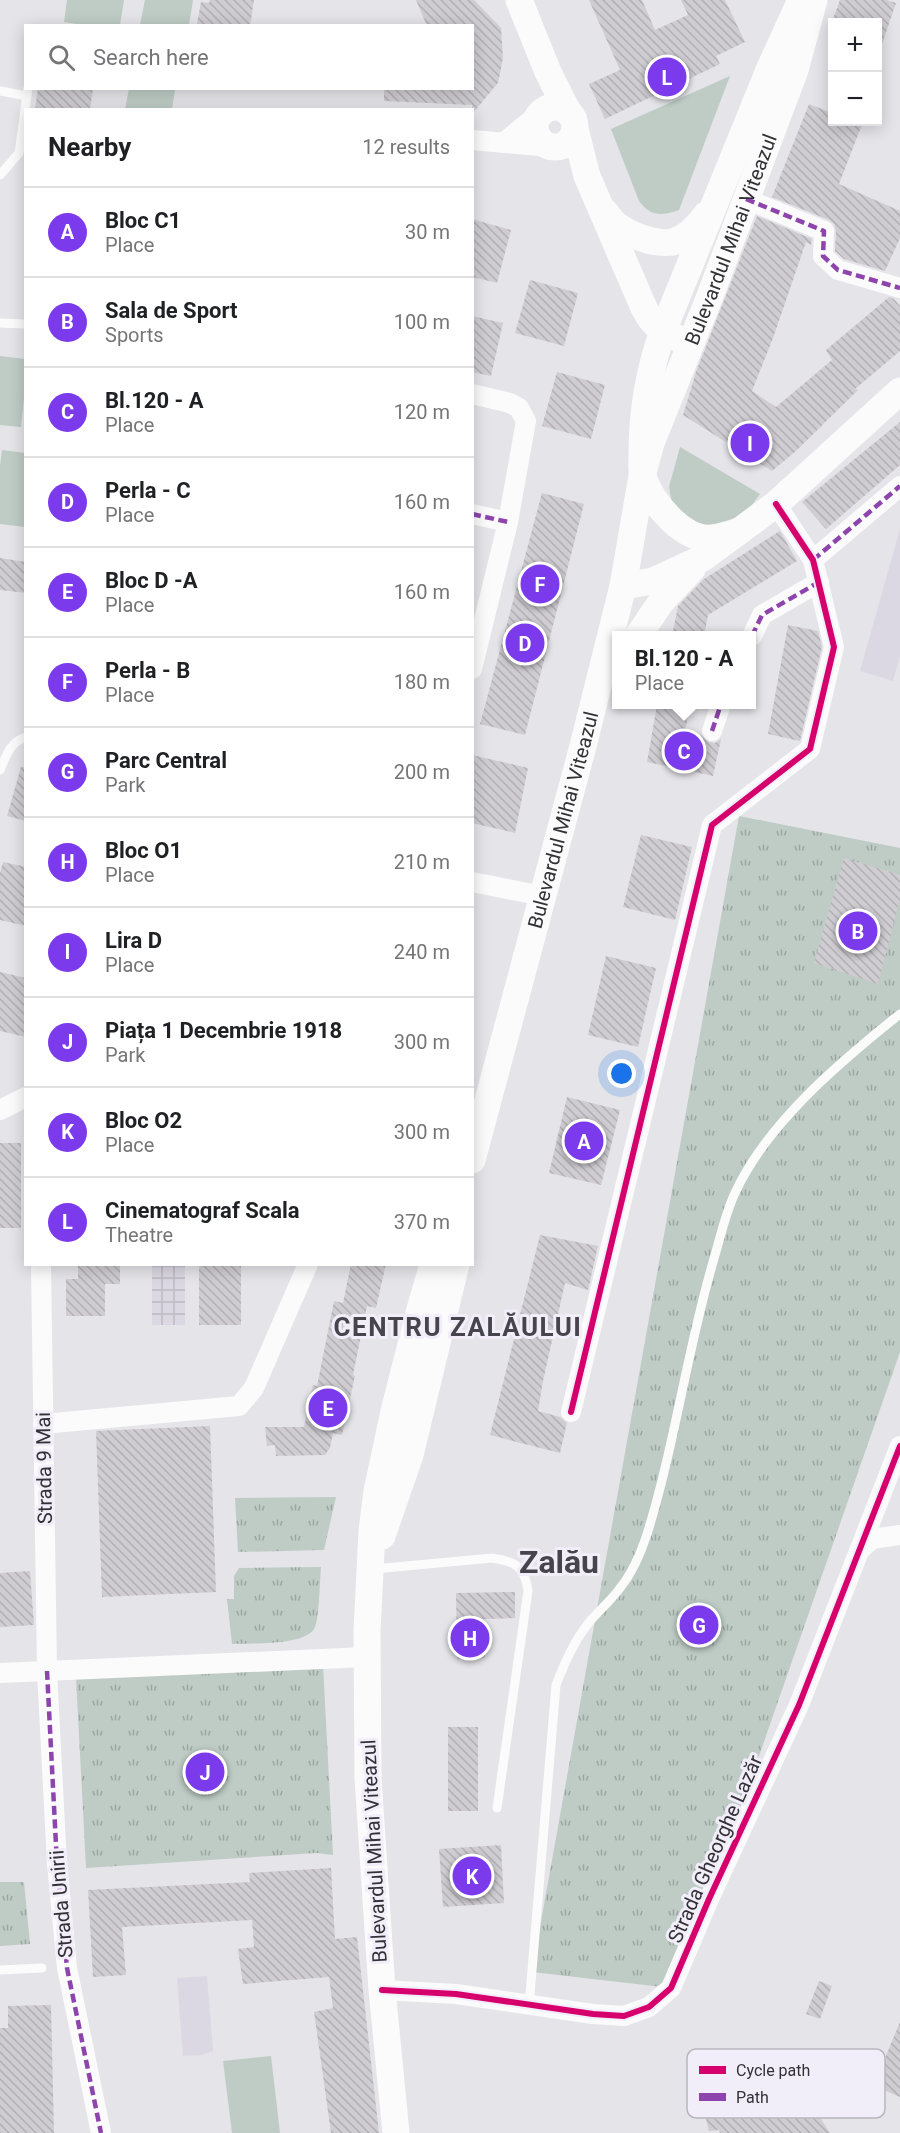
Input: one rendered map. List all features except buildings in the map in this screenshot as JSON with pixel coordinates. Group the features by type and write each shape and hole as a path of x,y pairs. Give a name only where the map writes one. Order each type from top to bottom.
{"main road":[{"path":"519,0 548,72 556,126 587,176 644,308 653,324 663,331 690,342"},
{"name":"Bulevardul Mihai Viteazul","path":"642,476 642,427 651,371 663,331 769,70 801,0"},
{"name":"Bulevardul Mihai Viteazul","path":"474,1153 583,746 623,586 642,476 655,433 710,296 795,70 814,0"},
{"path":"600,206 616,226 630,234 648,240 673,242 698,226 714,204"},
{"path":"641,631 661,602 703,558 776,504 900,391"},
{"path":"642,476 665,513 677,526 693,535 711,538 739,531"},
{"path":"623,586 652,581 703,558"},
{"path":"583,746 612,683"},
{"name":"Bulevardul Mihai Viteazul","path":"396,2133 382,1990 368,1778 366,1657 372,1569 372,1531 377,1491 419,1313 433,1266"},
{"name":"Bulevardul Mihai Viteazul","path":"372,1569 410,1455 456,1266"}],"street":[{"path":"503,142 556,126"},
{"path":"474,140 503,142 556,126"},
{"path":"746,199 824,231 823,256 838,270 900,288"},
{"path":"474,394 510,403 519,408 526,421 508,522 474,661"},
{"path":"813,560 900,486"},
{"path":"571,1412 712,825 810,749 834,647 813,560 776,504"},
{"path":"474,514 508,522"},
{"path":"754,631 762,615 819,582"},
{"path":"712,731 720,709"},
{"path":"474,882 543,896"},
{"path":"0,1110 24,1098"},
{"name":"Strada 9 Mai","path":"41,1266 47,1671"},
{"path":"43,1424 238,1406 254,1388 307,1266"},
{"name":"Strada Gheorghe Lazăr","path":"382,1990 456,1994 529,2006 624,2016 650,2007 671,1988 799,1706 900,1446"},
{"path":"857,1554 863,1545 872,1539 900,1535"},
{"path":"0,1672 366,1657"},
{"name":"Strada Unirii","path":"47,1671 57,1864 67,1968 101,2133"}],"lane":[{"path":"0,90 28,92 26,108"},
{"path":"0,175 19,153 24,119"},
{"path":"0,323 24,324"},
{"path":"0,770 9,749 18,740 24,738"},
{"path":"529,2006 556,1685 566,1659 586,1626 621,1588 648,1532 679,1413 702,1299 735,1193 752,1163 786,1116 858,1048 900,1014"},
{"path":"372,1569 492,1558 507,1560 519,1567 526,1579 528,1591 497,1809"},
{"path":"0,1970 42,1968"}],"shaded area":[{"path":"900,529 900,656 893,681 860,671"},
{"path":"152,1266 185,1266 185,1325 152,1325"},
{"path":"207,1976 213,2051 202,2055 183,2056 177,1978"}],"green space":[{"path":"67,0 124,0 120,24 64,22"},
{"path":"145,0 193,0 189,24 140,24"},
{"path":"730,76 679,210 657,214 648,210 639,201 611,129"},
{"path":"129,90 175,90 172,108 125,108"},
{"path":"0,356 24,359 21,427 0,425"},
{"path":"680,447 760,494 743,517 717,531 690,526 672,503 669,487"},
{"path":"2,450 24,453 24,527 0,524"},
{"path":"739,816 900,848 900,1352 709,1899 671,1988 532,1972"},
{"path":"336,1497 324,1550 238,1552 235,1498"},
{"path":"321,1567 317,1616 315,1627 310,1633 302,1638 278,1642 232,1644 227,1599 234,1599 234,1576 239,1568"},
{"path":"323,1665 333,1855 316,1853 86,1868 76,1678"},
{"path":"0,1882 24,1882 30,1944 0,1946"},
{"path":"271,2056 280,2133 232,2133 223,2061"}],"marked path":[{"path":"746,199 824,231 823,256 838,270 900,288"},
{"path":"813,560 900,486"},
{"path":"474,514 508,522"},
{"path":"754,631 762,615 819,582"},
{"path":"712,731 719,709"},
{"path":"47,1671 57,1864 67,1968 101,2133"}],"cycle path":[{"path":"571,1412 712,825 810,749 834,647 813,560 776,504"},
{"path":"382,1990 456,1994 593,2014 624,2016 649,2007 671,1988 709,1899 799,1705 900,1446"}],"place":[{"name":"Cinematograf Scala","path":"667,77"},
{"name":"Lira D","path":"750,443"},
{"name":"Perla - B","path":"540,584"},
{"name":"Perla - C","path":"525,643"},
{"name":"Bl.120 - A","path":"684,751"},
{"name":"Sala de Sport","path":"858,931"},
{"name":"Bloc C1","path":"584,1141"},
{"name":"Bloc D -A","path":"328,1408"},
{"name":"Parc Central","path":"699,1625"},
{"name":"Bloc O1","path":"470,1638"},
{"name":"Piața 1 Decembrie 1918","path":"205,1772"},
{"name":"Bloc O2","path":"472,1876"}],"district":[{"name":"CENTRU ZALĂULUI","path":"458,1327"},
{"name":"Zalău","path":"559,1562"}]}
